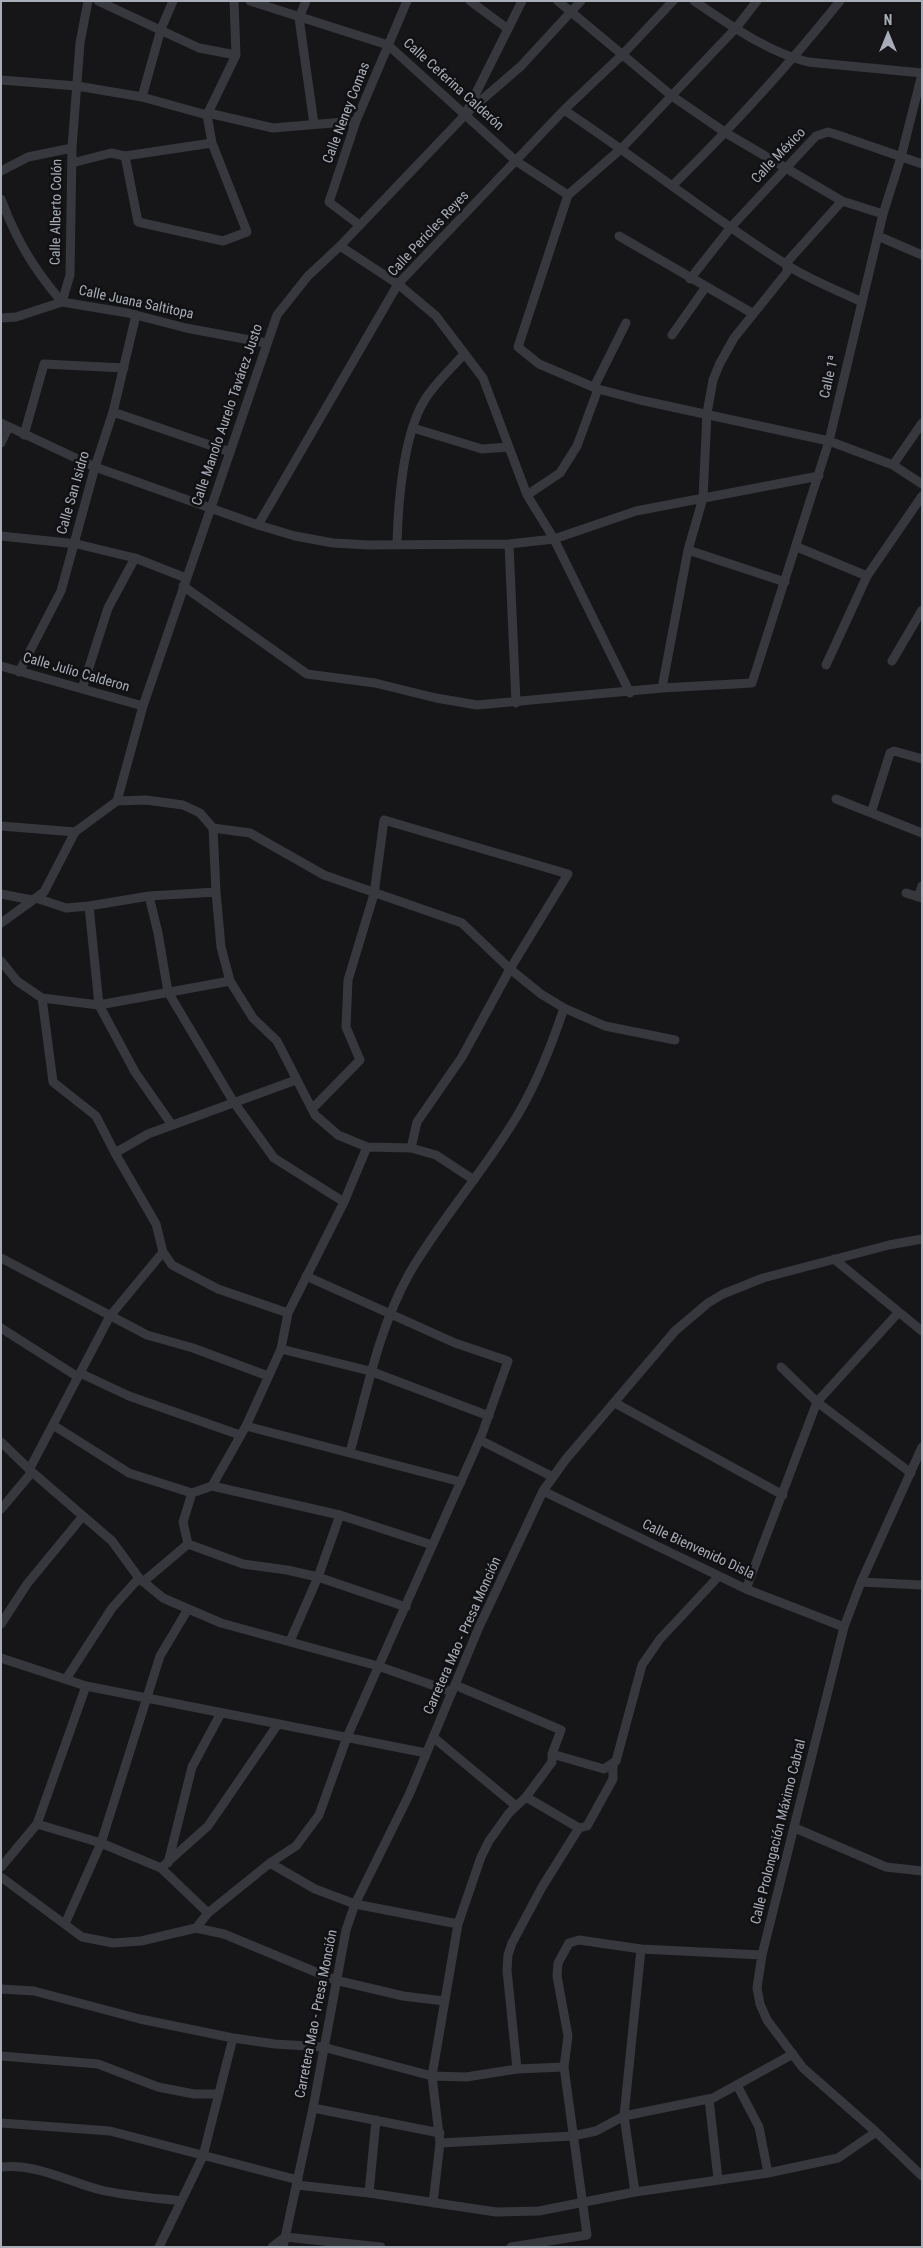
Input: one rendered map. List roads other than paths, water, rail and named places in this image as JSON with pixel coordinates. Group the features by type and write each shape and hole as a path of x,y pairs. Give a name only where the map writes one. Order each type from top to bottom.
{"street":[{"name":"Calle Alberto Colón","path":"62,302 70,275 72,148 80,43 88,1"},
{"path":"98,1 199,48 236,55"},
{"path":"142,97 161,29 173,1"},
{"path":"125,156 138,222 223,241 247,232 212,143 207,114 236,55 234,1"},
{"name":"Calle Ceferina Calderón","path":"250,1 388,46 516,161 568,195"},
{"path":"306,1 299,18 314,124"},
{"name":"Calle Neney Comas","path":"358,224 329,202 356,121 407,1"},
{"path":"470,1 508,29"},
{"name":"Calle Manolo Aurelo Tavárez Justo","path":"117,801 143,706 277,315 308,276 340,246 358,224 465,115 522,1"},
{"path":"558,1 672,96 726,133 842,201 883,214"},
{"path":"465,115 521,66 581,1"},
{"name":"Calle Pericles Reyes","path":"258,525 398,284 564,110 623,54 673,1"},
{"path":"694,1 736,28 794,59 922,73"},
{"path":"757,1 736,28 622,148 568,195 518,347 539,364 596,388 640,400 829,441 893,465 922,484"},
{"path":"672,185 726,133 794,59 840,1"},
{"name":"Calle 1ª","path":"662,688 752,683 797,547 829,441 883,214 901,157 922,73"},
{"path":"1,80 77,86 142,97 207,114 273,128 356,121"},
{"path":"564,110 622,148 730,227 788,266 862,302"},
{"name":"Calle México","path":"690,279 730,227 816,136 828,132 922,164"},
{"path":"72,163 111,153 125,156 212,143"},
{"path":"1,170 28,157 72,148"},
{"name":"Calle Alberto Colón","path":"1,199 15,236 41,278 62,302"},
{"path":"1,536 73,544 135,558 185,582 307,674 375,683 436,698 477,705 516,703 662,688 688,550 703,498 707,413 711,389 720,363 734,338 752,313 787,272 787,262 842,201"},
{"path":"619,236 705,288 752,313"},
{"path":"878,236 922,255"},
{"path":"340,246 398,284 436,316 483,378 528,495 554,539 630,692"},
{"path":"672,335 705,288"},
{"name":"Calle Juana Saltitopa","path":"1,318 16,317 62,302 136,315 186,328 266,343"},
{"name":"Calle San Isidro","path":"19,672 61,591 95,467 114,412 136,315"},
{"path":"528,495 560,473 576,446 596,388 626,323"},
{"path":"397,544 398,510 413,428 428,395 464,354"},
{"path":"24,435 44,364 124,368"},
{"path":"114,412 230,452"},
{"path":"893,465 922,423"},
{"path":"1,443 5,426 95,467 258,525 295,536 333,543 369,545 509,544 554,539 636,511 819,476"},
{"path":"413,428 482,449 508,447"},
{"path":"826,665 867,576 922,496"},
{"path":"509,544 516,703"},
{"path":"797,547 867,576"},
{"path":"688,550 785,582"},
{"path":"82,689 108,608 135,558"},
{"path":"892,661 922,610"},
{"name":"Calle Julio Calderon","path":"1,666 143,706"},
{"path":"871,812 890,753 894,751 922,759"},
{"path":"836,799 922,833"},
{"path":"1,923 44,892 75,832 117,801 146,800 183,805 200,813 213,828 221,946 230,981 253,1018 277,1041 315,1115 338,1135 368,1147 411,1148 436,1155 474,1180"},
{"path":"312,1109 360,1060 346,1026 348,980 374,894 384,820 568,874 510,969 462,1057 417,1122 411,1148"},
{"path":"1,826 75,832"},
{"path":"213,828 250,833 324,876 462,923 510,969 541,994 564,1008 605,1026 675,1040"},
{"path":"906,893 920,897 922,886"},
{"path":"1,894 34,899 66,908 149,896 216,892"},
{"path":"149,896 158,933 168,992 233,1101 274,1158 344,1202"},
{"path":"89,906 99,1005 135,1072 172,1125"},
{"path":"1,961 17,981 42,998 99,1005 230,981"},
{"path":"42,998 53,1082 96,1116 156,1224 163,1252 172,1265 218,1289 288,1313"},
{"path":"350,1452 370,1370 390,1312 410,1274 520,1112 548,1057 564,1008"},
{"path":"115,1153 148,1134 233,1101 296,1080"},
{"path":"212,1486 246,1426 281,1349 288,1313 344,1202 368,1147"},
{"name":"Carretera Mao - Presa Monción","path":"283,2247 313,2108 335,1980 346,1930 355,1904 408,1795 479,1627 543,1491 566,1458 616,1403 675,1330 708,1303 723,1294 763,1278 834,1259 922,1239"},
{"path":"1,1508 31,1471 110,1316 163,1252"},
{"path":"1,1258 146,1335 193,1348 268,1376"},
{"path":"834,1259 898,1314 922,1331"},
{"path":"196,1928 208,1913 296,1846 319,1815 348,1737 378,1666 480,1440 508,1362 455,1343 390,1312 306,1276"},
{"path":"746,1589 817,1402 898,1314"},
{"path":"1,1328 79,1375 129,1396 240,1435"},
{"path":"281,1349 370,1370 489,1416"},
{"path":"781,1367 817,1402 911,1474"},
{"path":"616,1403 783,1495"},
{"path":"53,1425 129,1474 192,1493 212,1486 340,1515 432,1545"},
{"path":"246,1426 461,1482"},
{"path":"480,1440 553,1477"},
{"path":"1,1442 31,1471 112,1541 141,1580 163,1598 221,1623 290,1640 453,1689 561,1730 552,1754 552,1762 489,1841 481,1857 458,1924 432,2076 440,2133 433,2203"},
{"name":"Calle Prolongación Máximo Cabral","path":"922,1447 861,1582 844,1627 762,1955 757,1988 760,2004 767,2020 803,2068 876,2132 922,2176"},
{"name":"Calle Bienvenido Disla","path":"543,1491 746,1589 844,1627"},
{"path":"188,1544 183,1522 192,1493"},
{"path":"290,1640 318,1577 340,1515"},
{"path":"1,1624 28,1584 83,1516"},
{"path":"188,1544 243,1564 287,1570 318,1577 406,1607"},
{"path":"66,1680 112,1608 141,1580 188,1544"},
{"path":"552,1754 604,1769 613,1765 616,1761 642,1665 660,1639 720,1576"},
{"path":"861,1582 922,1585"},
{"path":"65,1924 101,1843 160,1656 188,1609"},
{"path":"1,1658 86,1686 426,1753"},
{"path":"1,1867 37,1824 86,1686"},
{"path":"164,1865 192,1767 221,1713"},
{"path":"164,1865 208,1826 278,1724"},
{"path":"433,1737 516,1806"},
{"path":"517,2069 507,1970 508,1955 542,1888 579,1828 587,1826 613,1779 613,1765"},
{"path":"526,1797 579,1828"},
{"path":"37,1824 101,1843 164,1865 208,1913"},
{"path":"795,1828 886,1867 922,1871"},
{"path":"270,1864 315,1889 355,1904 458,1924"},
{"path":"1,1878 82,1937 113,1943 141,1941 196,1928 224,1934 335,1980 403,1996 444,2001"},
{"path":"511,2247 586,2235 564,2067 568,2036 556,1969 569,1943 579,1940 641,1949 762,1955"},
{"path":"635,2192 624,2116 641,1949"},
{"path":"1,1989 34,1992 140,2019 232,2038 323,2048 432,2076 466,2077 517,2069 564,2067"},
{"path":"159,2247 203,2156 232,2038"},
{"path":"440,2143 573,2136 596,2131 624,2116 709,2099 793,2054"},
{"path":"1,2056 98,2064 158,2087 194,2094 219,2094"},
{"path":"737,2085 759,2127 768,2174"},
{"path":"709,2099 718,2179"},
{"path":"313,2108 440,2133"},
{"path":"369,2193 376,2120"},
{"path":"1,2123 110,2131 298,2183 496,2212 539,2211 635,2192 718,2179 768,2174 838,2158 876,2132"},
{"path":"1,2167 13,2166 57,2174 101,2190 182,2201"},
{"path":"272,2247 285,2237 381,2247"}]}
